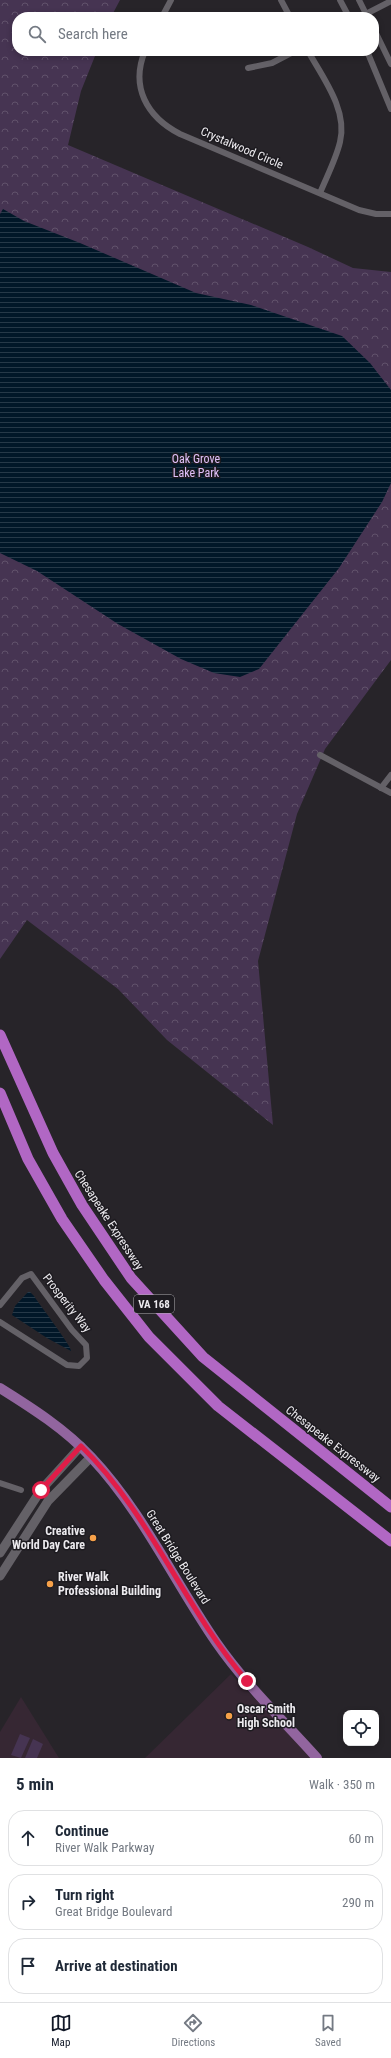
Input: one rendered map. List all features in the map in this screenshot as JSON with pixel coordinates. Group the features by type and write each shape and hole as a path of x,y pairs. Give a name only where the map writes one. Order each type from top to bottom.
{"highway":[{"name":"Chesapeake Expressway","path":"0,1035 53,1153 82,1205 131,1278 203,1357 391,1506"},
{"name":"VA 168","path":"0,1093 28,1159 62,1219 104,1280 149,1337 218,1406 391,1541"}],"main road":[{"name":"Great Bridge Boulevard","path":"0,1388 52,1422 92,1457 130,1506 204,1624 232,1664 317,1758"}],"street":[{"path":"164,12 170,0"},
{"path":"281,0 287,12"},
{"path":"340,0 346,12"},
{"path":"359,0 365,12"},
{"path":"372,12 391,1"},
{"path":"379,39 391,64"},
{"name":"Crystalwood Circle","path":"143,56 140,67 142,93 153,114 162,124 180,134 369,213 391,214"},
{"path":"248,68 272,63 285,56"},
{"path":"311,56 337,106 341,124 339,148 320,193"},
{"path":"369,56 391,109"},
{"path":"320,755 391,793"},
{"path":"381,788 391,774"},
{"name":"Prosperity Way","path":"0,1305 22,1278 31,1274 72,1330 86,1345 87,1358 79,1366 67,1365 0,1322"},
{"path":"0,1554 41,1490 81,1446"},
{"path":"0,1576 48,1501 92,1457"},
{"path":"0,1484 21,1490"}],"shaded area":[{"name":"Oscar Smith High School","path":"231,1674 312,1758 145,1758"},
{"path":"21,1697 59,1758 0,1758 0,1732"}],"green space":[{"name":"Oak Grove Lake Park","path":"0,0 120,0 114,12 12,12 12,56 95,56 81,91 68,145 308,247 353,268 391,272 391,660 325,749 297,814 258,961 273,1125 167,1040 118,989 27,920 0,959"},
{"path":"20,1734 30,1738 21,1758 11,1755"},
{"path":"33,1739 43,1744 37,1758 25,1758"}],"water":[{"path":"3,209 24,221 80,243 196,293 251,305 342,336 370,363 391,390 391,483 382,502 339,568 259,669 240,677 214,673 181,659 118,624 37,571 0,553 0,214"},
{"path":"28,1292 34,1296 71,1351 47,1338 12,1315 15,1306"}],"place":[{"name":"Creative World Day Care","path":"93,1538"},
{"name":"River Walk Professional Building","path":"50,1584"},
{"name":"Oscar Smith High School","path":"229,1716"}],"route":[{"path":"41,1490 56,1471 81,1446 110,1479 130,1506 212,1636 232,1664 247,1681"}]}
